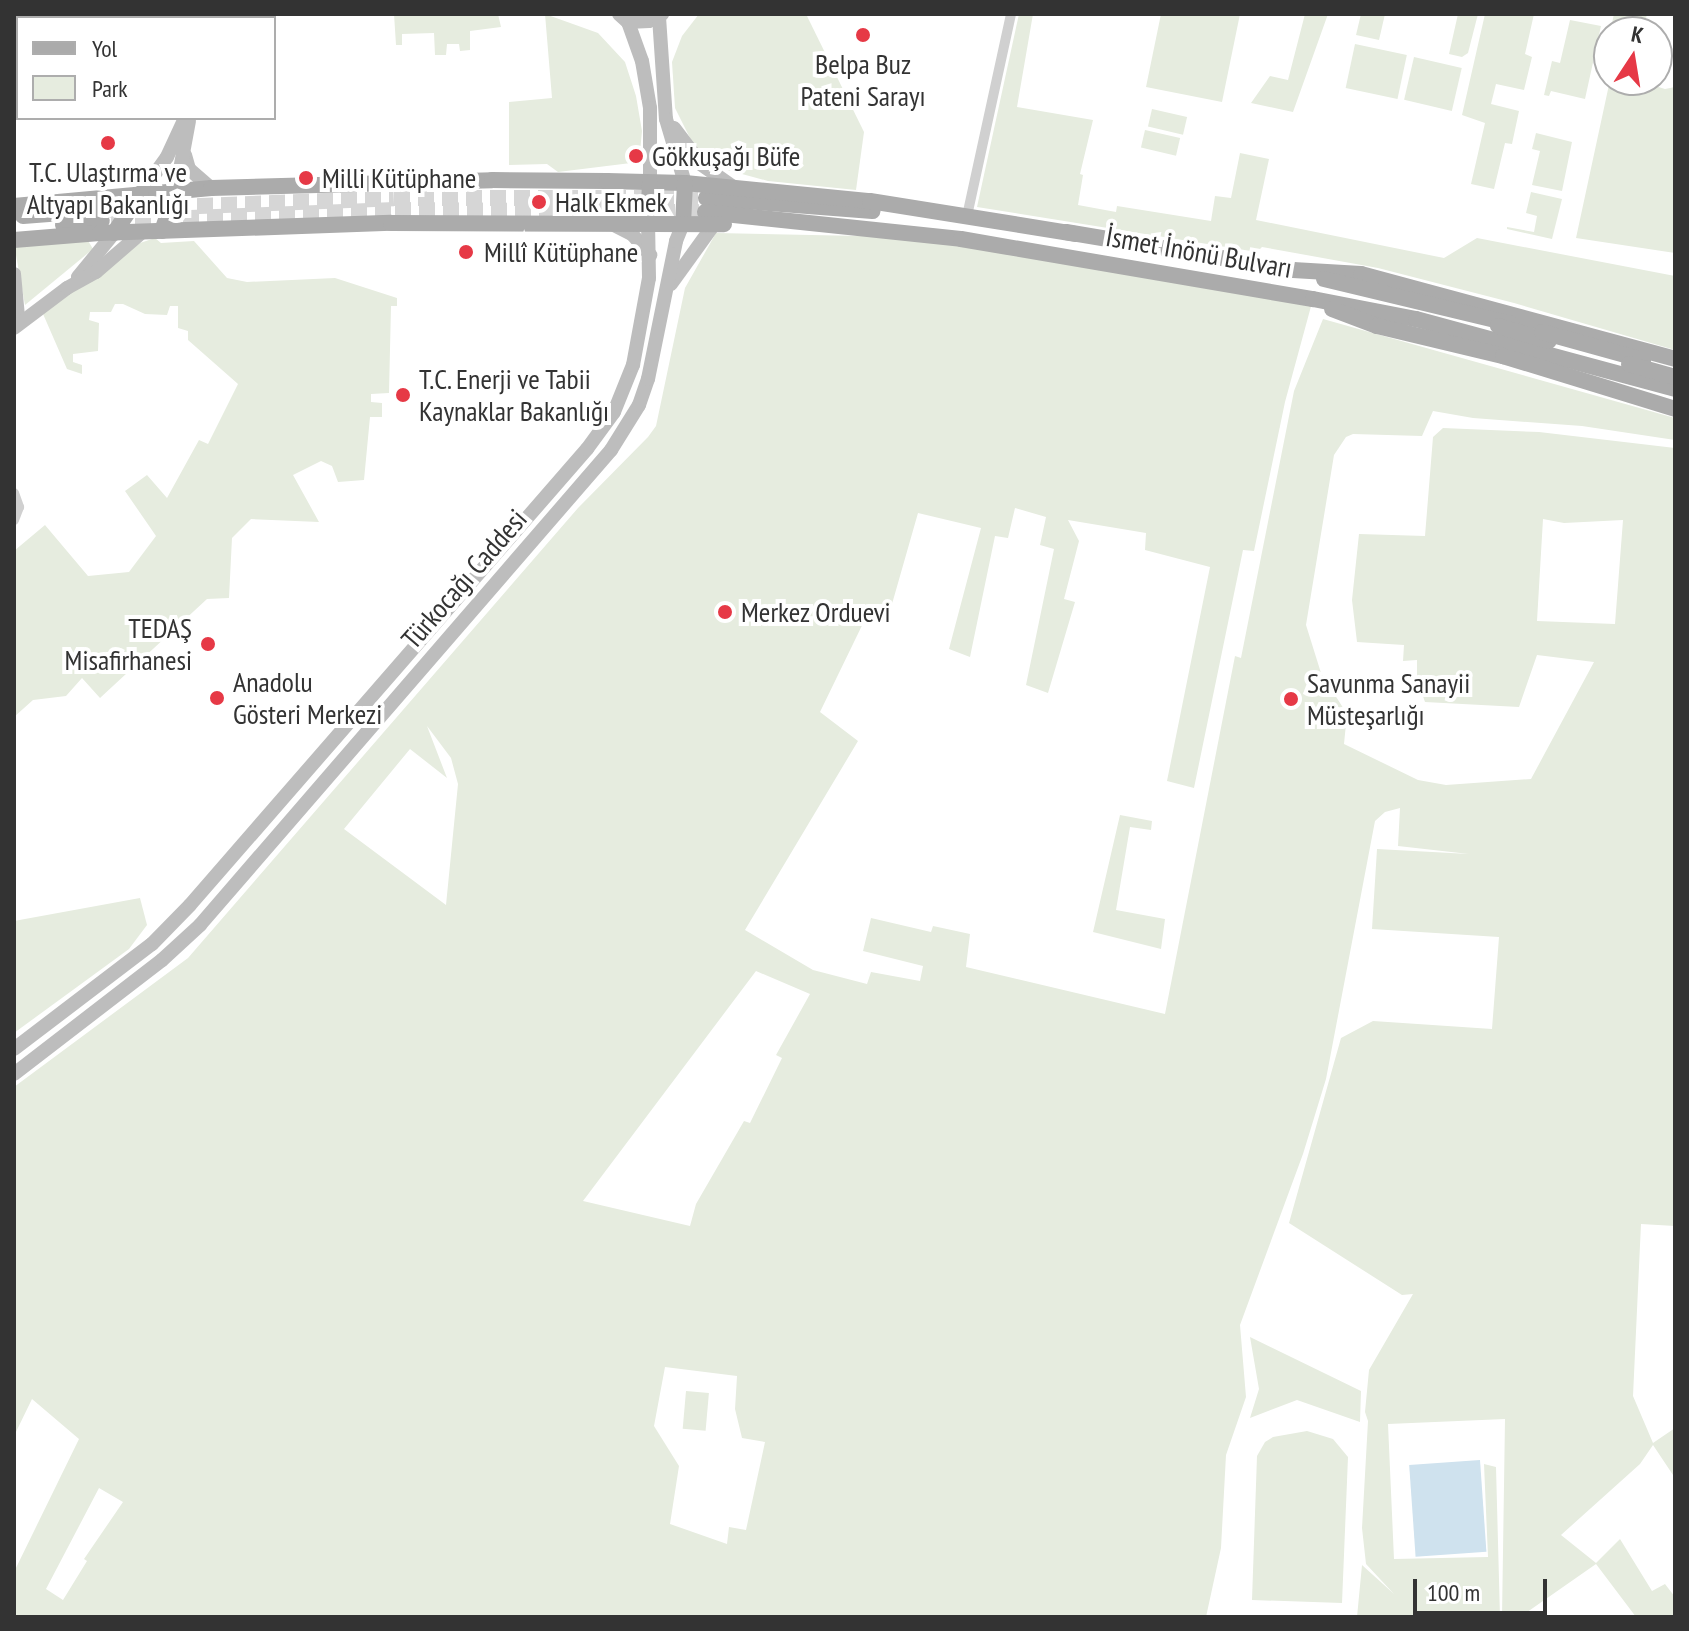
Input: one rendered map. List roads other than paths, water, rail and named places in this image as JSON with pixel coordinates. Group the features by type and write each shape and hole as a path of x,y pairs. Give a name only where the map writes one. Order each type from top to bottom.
{"main road":[{"path":"603,14 623,18 660,16 660,69 666,119 685,183 683,224"},
{"path":"623,18 642,61 650,108 648,222"},
{"path":"666,119 702,165 734,187"},
{"path":"14,240 105,221 141,193 167,157 186,120"},
{"path":"162,231 176,191 187,120"},
{"path":"184,152 189,169 211,188"},
{"path":"14,206 211,188 492,180 685,183 870,201 1076,234"},
{"path":"14,216 105,221 141,233 391,223 683,224 708,211"},
{"path":"666,291 708,211"},
{"name":"İsmet İnönü Bulvarı","path":"708,211 870,227 1060,254 1313,299 1430,323 1675,389"},
{"name":"İsmet İnönü Bulvarı","path":"708,211 877,212 1076,234 1293,270"},
{"path":"14,230 105,221"},
{"path":"67,288 102,251 105,221"},
{"path":"608,222 632,234 650,255"},
{"name":"Türkocağı Caddesi","path":"14,1049 152,944 190,905 587,449 614,412 625,388 641,330 650,255 648,222"},
{"name":"Türkocağı Caddesi","path":"14,1074 162,960 200,925 627,427 648,379 676,241 683,224"},
{"path":"14,327 67,288 96,272 141,233"},
{"path":"1293,270 1675,369"},
{"path":"1293,270 1361,274 1675,359"},
{"path":"14,274 18,299 14,327"},
{"path":"1313,299 1675,401"},
{"path":"1313,299 1377,326 1503,356 1675,409"},
{"path":"1432,305 1675,377"},
{"path":"396,670 414,677"},
{"path":"152,944 162,960"}],"street":[{"path":"967,216 1011,14"},
{"path":"14,493 19,507 14,520"}],"water":[{"path":"1480,1460 1486,1552 1416,1557 1409,1465"}],"tunnel":[{"path":"101,210 394,198 706,198"},
{"path":"111,221 395,210 705,212"}],"place":[{"name":"Belpa Buz Pateni Sarayı","path":"863,35"},
{"name":"T.C. Ulaştırma ve Altyapı Bakanlığı","path":"108,143"},
{"name":"Gökkuşağı Büfe","path":"636,156"},
{"name":"Milli Kütüphane","path":"306,178"},
{"name":"Halk Ekmek","path":"539,202"},
{"name":"Millî Kütüphane","path":"466,252"},
{"name":"T.C. Enerji ve Tabii Kaynaklar Bakanlığı","path":"403,395"},
{"name":"Merkez Orduevi","path":"725,612"},
{"name":"TEDAŞ Misafirhanesi","path":"208,644"},
{"name":"Anadolu Gösteri Merkezi","path":"217,698"},
{"name":"Savunma Sanayii Müsteşarlığı","path":"1291,699"}]}
